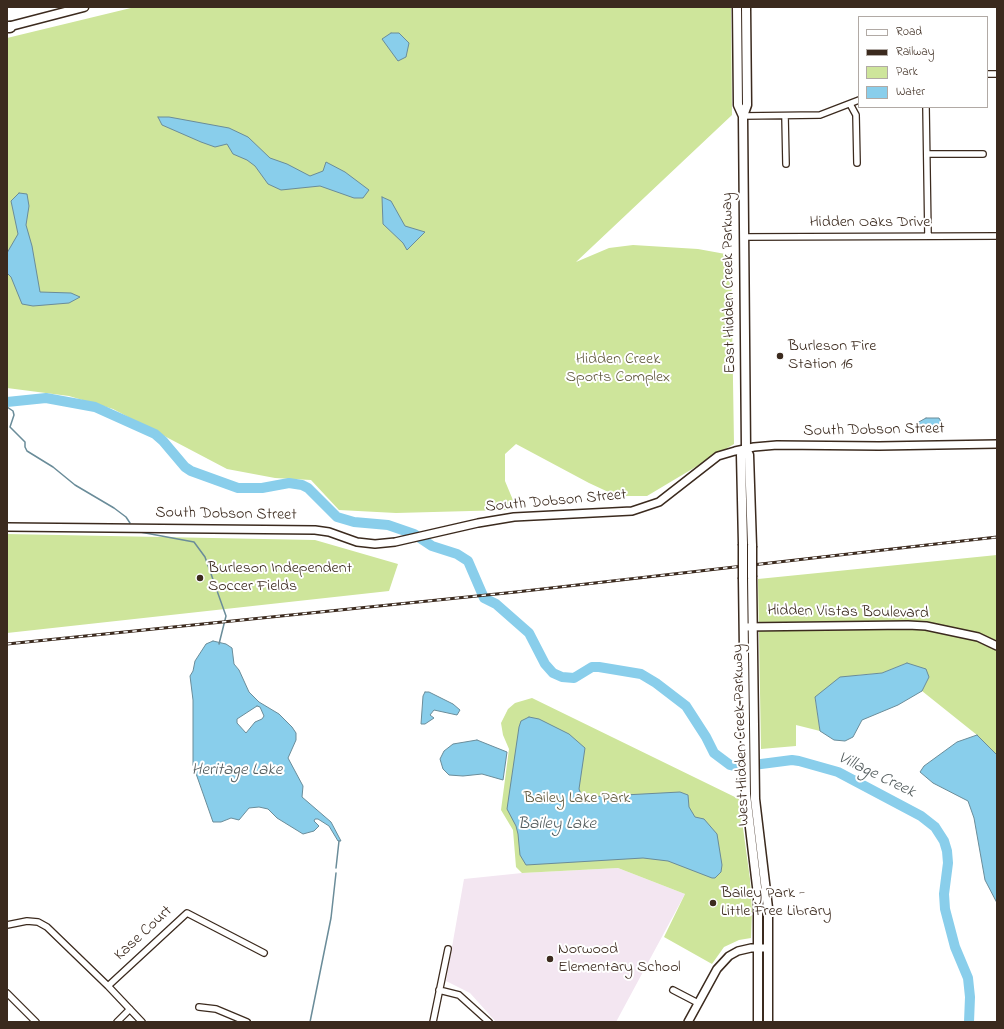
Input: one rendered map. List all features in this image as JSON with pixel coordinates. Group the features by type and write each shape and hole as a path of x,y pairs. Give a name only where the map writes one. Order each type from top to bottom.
{"main road":[{"path":"8,27 84,7"},
{"name":"East Hidden Creek Parkway","path":"737,7 738,105 743,116"},
{"name":"East Hidden Creek Parkway","path":"746,7 747,105 743,116 746,449"},
{"name":"West Hidden Creek Parkway","path":"758,1022 758,895 750,842 746,794 741,455 746,449 749,455 752,546 755,799 767,896 768,1022"}],"street":[{"path":"743,116 820,114 858,100"},
{"path":"850,104 856,115 857,163"},
{"path":"926,108 928,236"},
{"path":"785,116 786,164"},
{"path":"927,154 983,154"},
{"name":"Hidden Oaks Drive","path":"744,237 997,236"},
{"name":"South Dobson Street","path":"7,527 315,530 369,543 395,542 478,523 514,517 632,511 659,502 718,456 746,449 778,445 879,446 997,444"},
{"name":"Hidden Vistas Boulevard","path":"744,627 920,626 978,637 997,646"},
{"name":"Kase Court","path":"108,986 186,913 264,953"},
{"path":"7,925 27,921 38,922 47,927 108,986 142,1022"},
{"path":"688,1022 717,969 729,956 738,951 768,948"},
{"path":"433,1022 448,949"},
{"path":"440,990 459,994 489,1022"},
{"path":"673,990 698,1004"},
{"path":"7,993 36,1022"},
{"path":"199,1008 216,1009 247,1022"},
{"path":"117,1022 130,1009"}],"shaded area":[{"name":"Norwood Elementary School","path":"618,868 685,894 616,1022 496,1022 470,993 446,981 464,879 522,873"}],"green space":[{"name":"Hidden Creek Sports Complex","path":"135,7 731,7 732,115 576,262 609,248 633,245 698,249 731,255 734,444 647,496 617,496 589,483 516,444 505,454 505,481 515,505 508,510 396,513 339,510 311,480 275,478 227,469 113,409 69,396 7,388 7,38"},
{"name":"Burleson Independent Soccer Fields","path":"7,534 315,540 398,564 389,591 7,633"},
{"path":"997,555 997,755 977,735 922,691 929,677 907,663 882,673 858,675 815,698 820,731 796,725 796,746 761,749 758,579"},
{"name":"Bailey Lake Park","path":"532,698 739,799 750,879 752,911 751,938 739,940 724,947 712,964 664,937 685,894 618,868 522,873 516,867 513,830 501,810 509,749 503,735 501,723 508,709 515,703"}],"water":[{"path":"391,33 399,33 409,43 406,57 398,61 382,39"},
{"path":"158,117 169,117 229,128 248,137 270,158 287,164 310,176 323,171 326,162 345,172 369,190 363,198 354,198 320,186 281,190 268,184 255,166 247,160 233,154 227,144 215,147 201,142 162,125"},
{"path":"19,193 27,194 29,206 26,225 32,246 40,292 71,293 80,297 69,303 33,306 22,304 11,277 7,273 7,253 18,234 11,201"},
{"path":"382,197 391,201 405,226 425,232 407,250 403,243 383,224"},
{"path":"926,418 939,418 943,425 940,429 928,428 917,423"},
{"name":"Heritage Lake","path":"213,641 226,644 232,648 234,664 239,670 249,692 259,702 279,714 292,727 296,733 296,740 288,758 303,786 302,797 331,822 341,841 338,841 329,826 318,819 315,819 314,821 319,826 314,831 303,834 277,818 268,809 259,807 249,808 239,820 231,818 221,822 213,822 193,765 193,700 190,676 193,671 195,661 206,644","holes":["257,706 260,707 264,716 262,719 255,722 246,733 237,723 237,719"]},
{"path":"907,663 926,669 929,677 922,691 898,705 862,720 853,737 845,741 834,740 820,731 815,697 840,677 882,673"},
{"path":"425,692 429,692 453,704 460,710 457,715 434,710 430,715 434,718 425,724 421,724 423,696"},
{"name":"Bailey Lake","path":"529,717 539,719 569,734 585,748 579,789 581,794 587,797 680,792 688,795 689,807 695,817 704,819 717,834 722,865 721,872 715,878 712,878 668,861 643,858 526,865 520,855 516,826 507,809 519,727 521,721"},
{"path":"977,735 997,755 997,903 985,880 974,818 968,801 933,783 920,772 924,766 957,742"},
{"path":"477,740 507,752 503,780 482,774 463,776 449,775 443,769 440,759 444,751 453,744"}],"waterway":[{"name":"Village Creek","path":"7,402 46,398 95,407 155,434 163,441 185,467 191,471 238,488 262,488 289,483 302,485 308,488 337,517 354,522 388,525 414,534 432,546 457,554 468,561 484,598 496,604 529,633 545,664 553,673 562,677 574,678 592,667 599,667 641,674 656,683 686,706 706,737 714,753 730,765 738,767 792,760 799,761 838,772 921,816 935,827 944,841 947,851 948,863 944,894 945,909 955,947 968,978 970,997 969,1022"},
{"path":"7,407 13,411 14,415 10,427 25,442 27,451 53,467 75,485 114,508 126,517 130,523"},
{"path":"140,532 194,542 205,557 226,616 219,644"},
{"path":"336,868 339,841"},
{"path":"310,1022 331,918 336,873"}],"railway":[{"path":"7,644 516,592 997,537"}],"place":[{"name":"Burleson Fire Station 16","path":"780,356"},
{"name":"Burleson Independent Soccer Fields","path":"200,578"},
{"name":"Bailey Park - Little Free Library","path":"713,903"},
{"name":"Norwood Elementary School","path":"550,959"}]}
